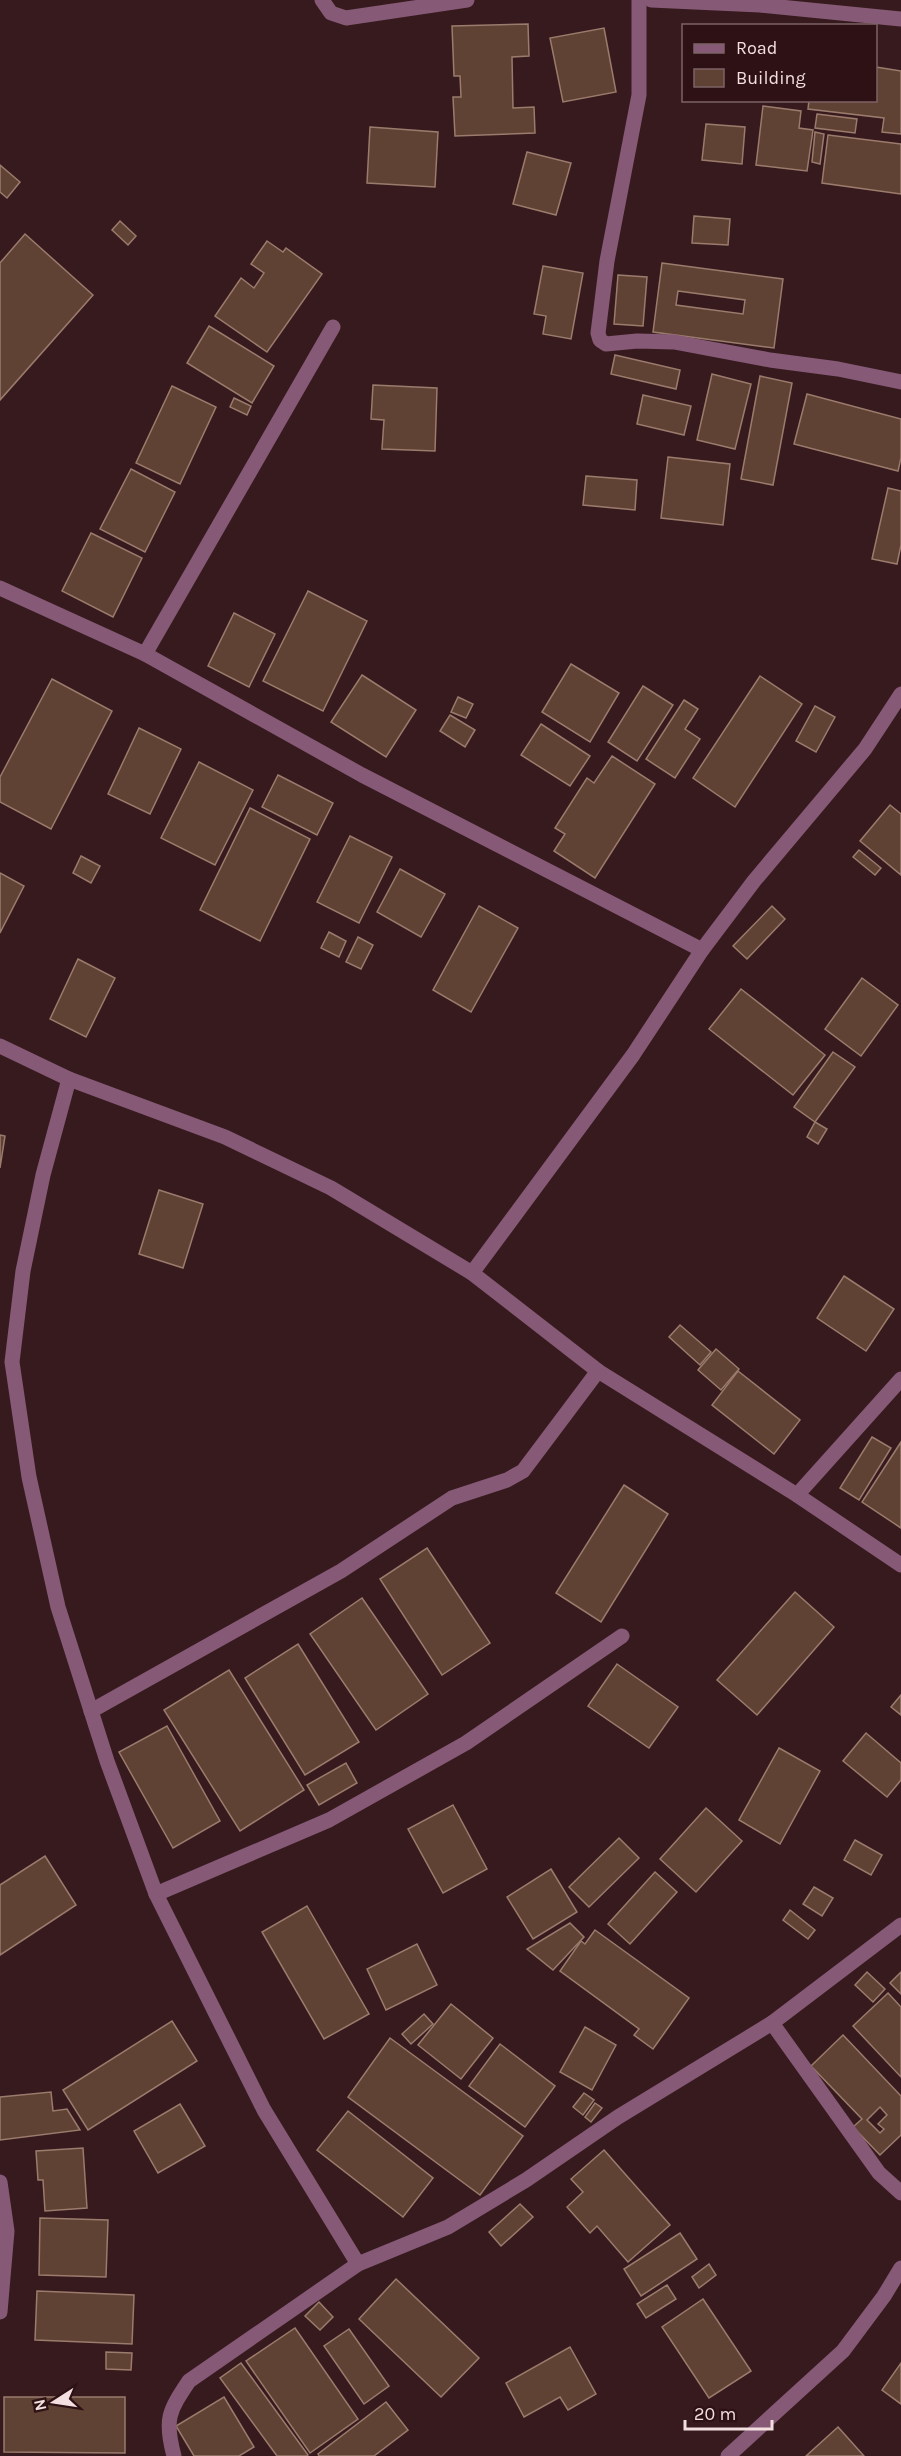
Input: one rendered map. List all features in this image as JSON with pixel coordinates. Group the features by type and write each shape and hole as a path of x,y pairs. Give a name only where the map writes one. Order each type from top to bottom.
{"street":[{"path":"322,0 331,13 345,18 467,0"},
{"path":"639,0 639,95 607,261 598,333 600,340 606,344 637,341 674,342 770,360 838,369 901,382"},
{"path":"651,0 760,2 901,19"},
{"path":"145,654 333,327"},
{"path":"0,588 145,654 362,775 702,950"},
{"path":"472,1273 633,1055 702,950 754,880 865,749 901,694"},
{"path":"0,1046 69,1079 225,1137 331,1188 472,1273 598,1371 797,1495 901,1565"},
{"path":"69,1079 43,1176 23,1272 12,1362 29,1477 58,1607 106,1761 156,1894 264,2110 358,2264"},
{"path":"90,1711 341,1571 452,1498 507,1480 523,1471 598,1371"},
{"path":"797,1495 901,1379"},
{"path":"156,1894 328,1821 466,1743 622,1636"},
{"path":"174,2456 169,2436 171,2409 189,2381 358,2264 448,2228 526,2180 618,2117 772,2024 901,1925"},
{"path":"772,2024 879,2173 901,2193"},
{"path":"0,2182 7,2231 0,2312"},
{"path":"728,2456 843,2351 884,2296 901,2268"}],"building":[{"path":"528,24 529,56 512,57 513,108 534,107 535,133 455,136 453,97 461,97 460,76 454,76 452,26"},
{"path":"604,28 616,92 563,102 550,38"},
{"path":"877,67 901,71 901,134 882,132 884,118 808,109 809,102 877,102"},
{"path":"763,106 801,111 799,128 813,130 807,171 756,165"},
{"path":"817,114 857,119 855,133 815,128"},
{"path":"706,124 745,127 742,164 702,160"},
{"path":"370,127 438,132 435,187 367,183"},
{"path":"815,132 824,134 820,164 812,162"},
{"path":"828,135 901,144 901,194 822,183"},
{"path":"527,152 571,163 556,215 513,204"},
{"path":"0,165 20,182 7,198 0,192"},
{"path":"694,216 730,219 728,245 692,243"},
{"path":"120,221 136,236 128,245 112,230"},
{"path":"25,234 93,295 0,400 0,263"},
{"path":"267,241 283,252 286,248 322,274 267,352 215,316 241,278 254,288 264,273 251,264"},
{"path":"662,263 783,279 774,348 653,332","holes":["678,291 745,300 743,314 676,305"]},
{"path":"543,266 583,273 571,339 543,334 546,316 534,314"},
{"path":"618,275 647,277 643,326 614,324"},
{"path":"209,326 274,366 252,403 187,363"},
{"path":"615,355 680,370 676,389 611,374"},
{"path":"712,374 751,384 735,449 697,440"},
{"path":"760,376 792,383 773,485 741,479"},
{"path":"373,385 437,388 435,451 382,449 384,420 371,419"},
{"path":"172,386 216,407 180,484 136,463"},
{"path":"807,394 901,419 901,458 898,471 794,444"},
{"path":"643,395 691,406 684,435 637,424"},
{"path":"234,398 251,406 247,415 230,407"},
{"path":"668,457 730,464 723,525 661,518"},
{"path":"131,469 175,492 145,552 100,529"},
{"path":"586,476 637,480 635,510 583,505"},
{"path":"888,488 901,491 901,545 897,564 872,559"},
{"path":"91,533 142,558 113,617 62,591"},
{"path":"308,591 367,621 323,711 263,681"},
{"path":"234,613 275,634 249,687 208,666"},
{"path":"571,664 619,693 590,742 542,712"},
{"path":"362,675 416,710 386,757 331,722"},
{"path":"760,676 802,704 735,807 693,778"},
{"path":"52,679 112,711 51,829 0,802 0,777"},
{"path":"643,686 673,705 637,761 608,742"},
{"path":"458,697 473,704 466,718 451,712"},
{"path":"684,700 698,709 685,729 700,739 675,778 646,759"},
{"path":"815,706 835,717 816,752 796,741"},
{"path":"450,715 475,730 465,747 440,731"},
{"path":"541,724 590,756 570,786 521,755"},
{"path":"139,728 181,749 150,814 108,794"},
{"path":"612,756 655,784 595,878 554,851 565,834 555,828 587,778 594,783"},
{"path":"199,762 253,790 215,865 161,838"},
{"path":"278,775 333,803 317,835 262,807"},
{"path":"890,805 901,814 901,875 860,841"},
{"path":"250,808 310,839 260,941 200,910"},
{"path":"350,836 392,857 359,923 317,902"},
{"path":"859,850 881,868 875,875 853,857"},
{"path":"81,856 100,866 91,883 73,873"},
{"path":"400,869 445,894 421,937 377,912"},
{"path":"0,873 24,886 0,933"},
{"path":"479,906 518,928 471,1012 433,990"},
{"path":"772,906 785,919 747,959 733,946"},
{"path":"329,932 346,941 339,957 321,948"},
{"path":"358,937 373,945 361,969 346,962"},
{"path":"78,959 115,978 86,1037 50,1019"},
{"path":"862,978 898,1005 861,1056 825,1029"},
{"path":"741,989 825,1055 793,1095 709,1029"},
{"path":"833,1052 855,1067 815,1122 794,1107"},
{"path":"815,1122 827,1129 818,1144 807,1137"},
{"path":"0,1135 5,1136 0,1168"},
{"path":"159,1190 203,1204 183,1268 139,1254"},
{"path":"844,1276 894,1309 866,1351 817,1318"},
{"path":"680,1325 711,1352 700,1365 669,1337"},
{"path":"716,1349 739,1369 721,1390 698,1370"},
{"path":"738,1371 800,1420 774,1454 712,1405"},
{"path":"872,1437 891,1448 859,1500 840,1488"},
{"path":"901,1442 901,1528 862,1502"},
{"path":"624,1485 668,1514 601,1622 556,1593"},
{"path":"427,1548 490,1643 442,1675 380,1579"},
{"path":"795,1592 834,1627 757,1715 717,1680"},
{"path":"362,1598 428,1694 376,1730 310,1634"},
{"path":"298,1644 359,1742 305,1775 245,1678"},
{"path":"617,1664 678,1707 649,1748 588,1706"},
{"path":"229,1670 304,1790 240,1831 164,1710"},
{"path":"901,1695 901,1715 891,1707"},
{"path":"167,1726 220,1821 173,1848 119,1752"},
{"path":"866,1733 901,1763 901,1780 887,1797 843,1761"},
{"path":"779,1748 820,1771 780,1844 739,1820"},
{"path":"346,1763 357,1783 319,1805 307,1785"},
{"path":"453,1805 487,1869 443,1893 408,1829"},
{"path":"706,1808 742,1841 696,1892 660,1859"},
{"path":"619,1838 639,1858 589,1907 569,1887"},
{"path":"855,1840 882,1855 871,1875 844,1860"},
{"path":"45,1856 76,1905 0,1955 0,1885"},
{"path":"551,1869 577,1912 533,1939 507,1897"},
{"path":"655,1872 677,1892 630,1944 608,1924"},
{"path":"814,1887 833,1898 822,1916 803,1904"},
{"path":"307,1906 369,2014 324,2039 262,1932"},
{"path":"790,1910 815,1930 808,1939 783,1920"},
{"path":"570,1923 584,1937 553,1970 527,1949"},
{"path":"595,1930 689,1998 653,2049 634,2035 639,2029 560,1971 581,1941 585,1944"},
{"path":"417,1944 437,1985 386,2010 367,1969"},
{"path":"867,1972 885,1989 873,2002 855,1985"},
{"path":"901,1972 901,1994 890,1983"},
{"path":"888,1993 901,2007 901,2077 853,2026"},
{"path":"451,2004 493,2038 461,2079 418,2045"},
{"path":"424,2014 433,2024 411,2044 402,2034"},
{"path":"172,2021 197,2061 88,2130 63,2090"},
{"path":"585,2027 616,2045 592,2090 560,2072"},
{"path":"843,2035 901,2096 901,2135 880,2155 853,2127 862,2119 811,2066","holes":["880,2107 887,2115 878,2124 884,2129 880,2133 867,2120"]},
{"path":"390,2038 523,2136 480,2195 348,2097"},
{"path":"500,2044 555,2086 525,2127 469,2086"},
{"path":"51,2092 53,2111 67,2109 80,2130 0,2140 0,2097"},
{"path":"584,2093 594,2100 583,2115 573,2107"},
{"path":"595,2103 602,2108 591,2122 585,2117"},
{"path":"180,2104 205,2146 158,2173 134,2131"},
{"path":"348,2111 433,2178 403,2217 317,2150"},
{"path":"83,2148 87,2208 45,2211 43,2180 38,2180 36,2151"},
{"path":"604,2150 670,2225 628,2262 597,2226 590,2233 567,2207 583,2192 571,2179"},
{"path":"520,2204 533,2217 501,2246 489,2232"},
{"path":"40,2218 108,2220 106,2277 39,2275"},
{"path":"680,2233 697,2259 641,2296 624,2269"},
{"path":"709,2264 716,2275 699,2288 692,2277"},
{"path":"396,2279 479,2358 441,2397 359,2319"},
{"path":"667,2285 676,2299 646,2318 637,2304"},
{"path":"37,2291 134,2295 132,2344 35,2340"},
{"path":"703,2299 751,2371 709,2398 662,2327"},
{"path":"319,2302 333,2317 320,2330 305,2316"},
{"path":"295,2328 358,2419 310,2453 246,2361"},
{"path":"349,2329 389,2386 364,2404 324,2346"},
{"path":"570,2347 596,2394 568,2410 560,2397 524,2417 506,2383"},
{"path":"106,2352 132,2353 131,2370 106,2369"},
{"path":"241,2363 307,2456 277,2456 220,2378"},
{"path":"901,2363 901,2404 882,2390"},
{"path":"4,2397 125,2397 125,2453 4,2452"},
{"path":"224,2397 254,2447 239,2456 194,2456 176,2426"},
{"path":"386,2402 408,2430 374,2456 319,2456 318,2454"},
{"path":"838,2427 864,2456 806,2456"}]}
